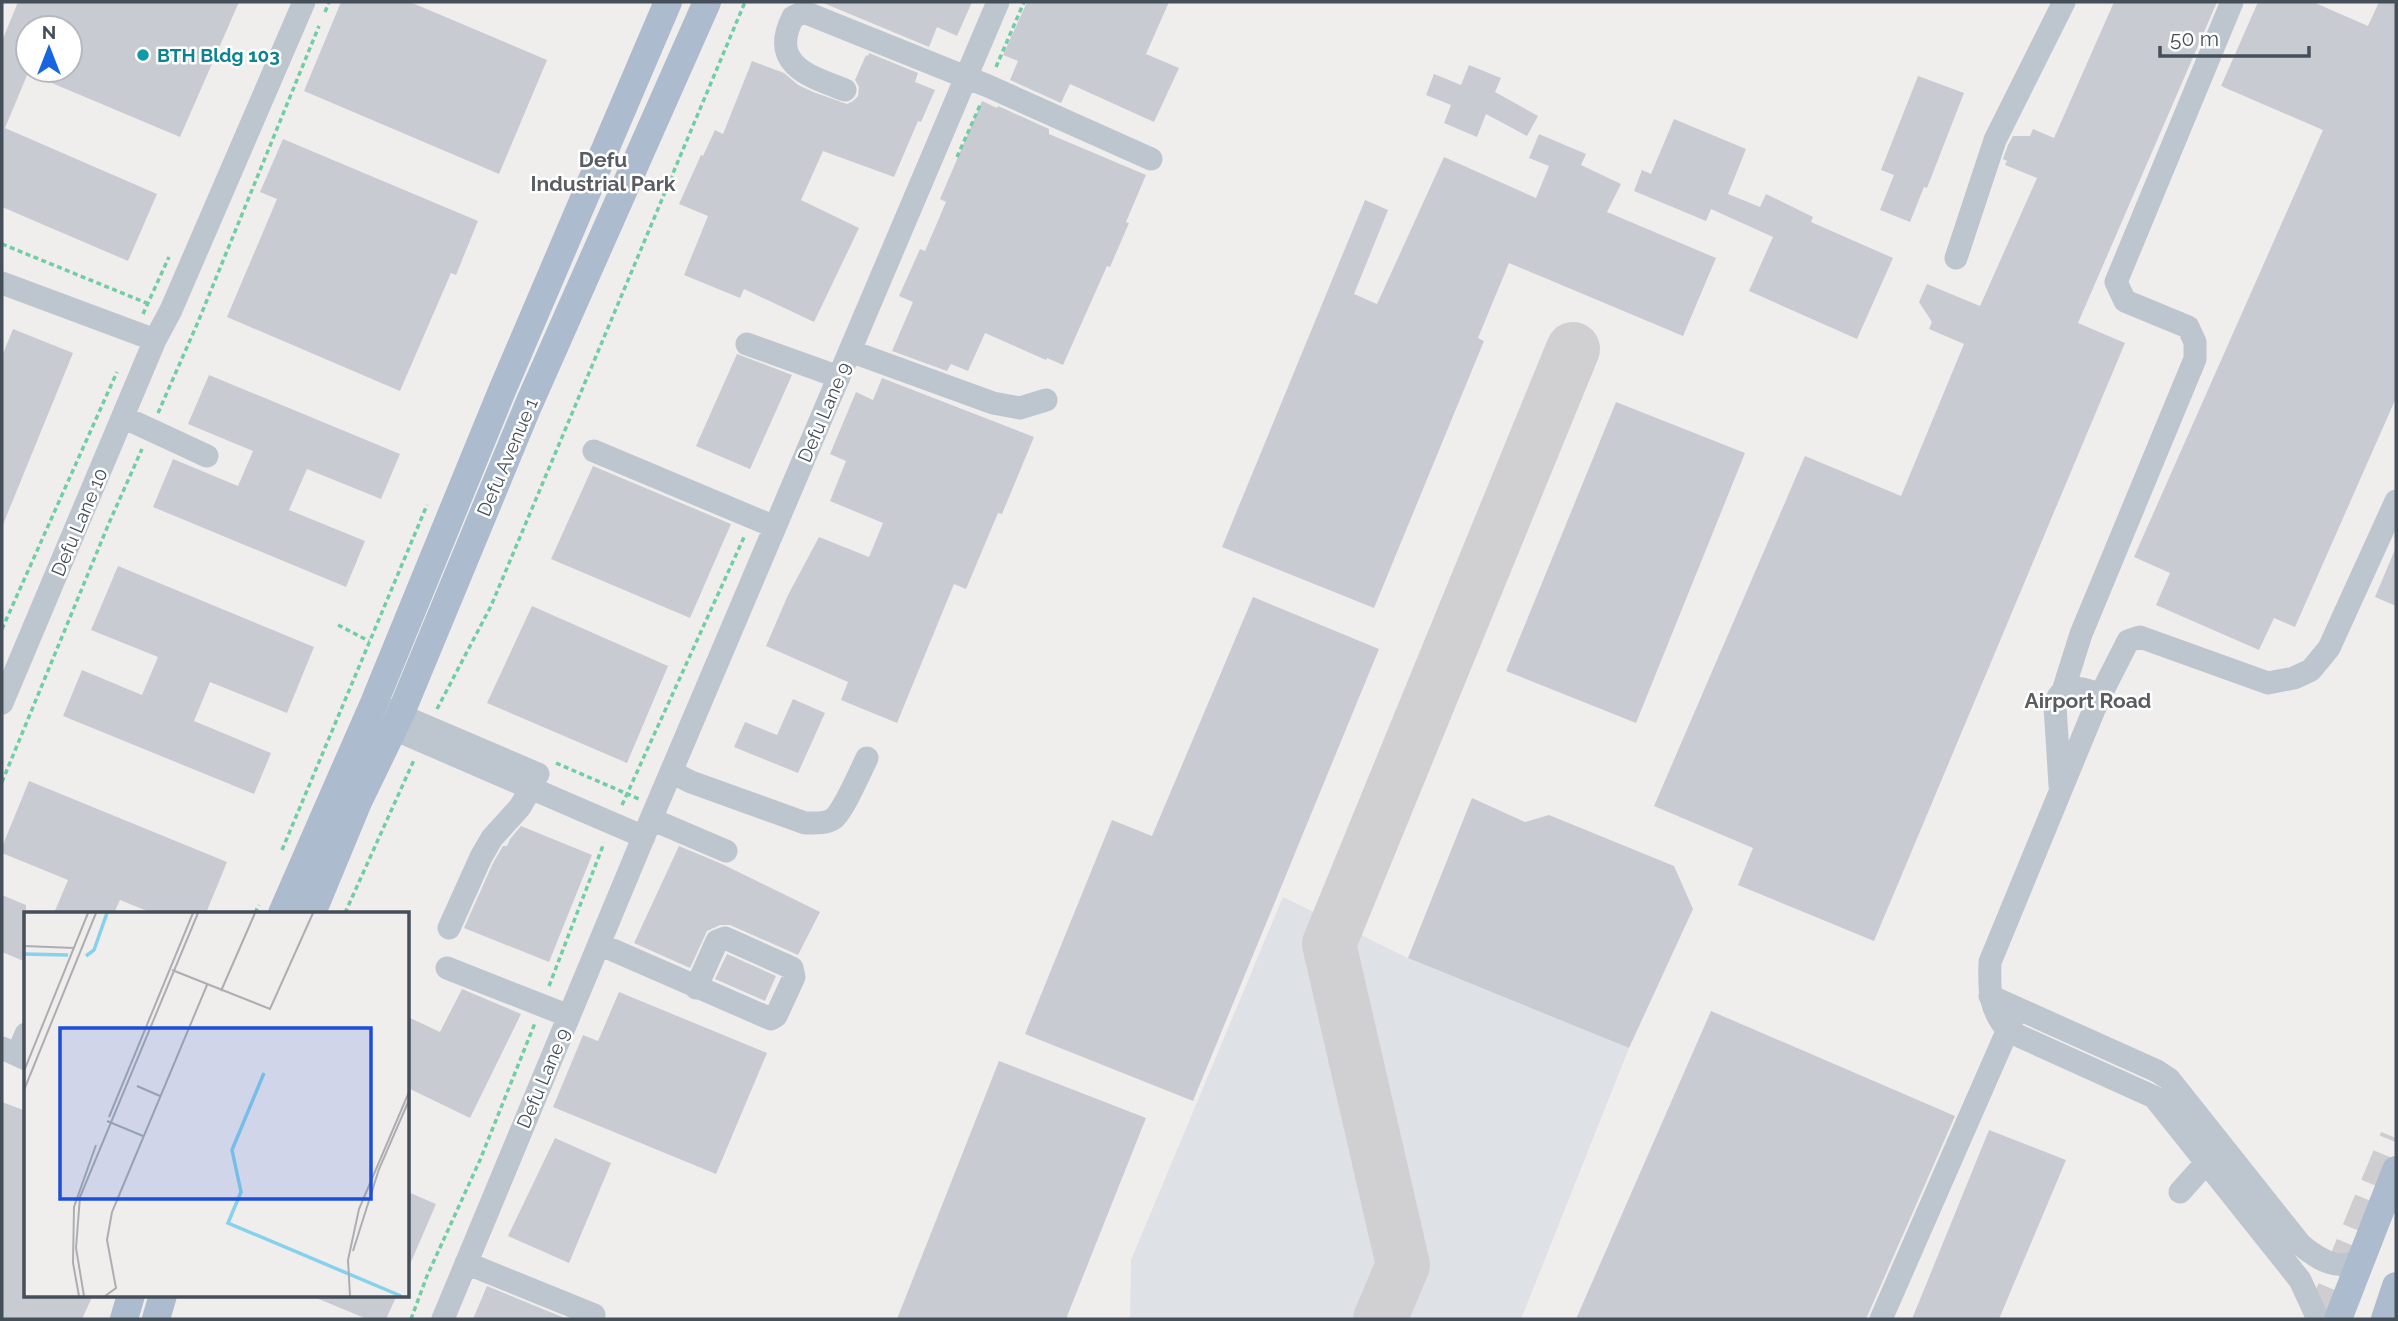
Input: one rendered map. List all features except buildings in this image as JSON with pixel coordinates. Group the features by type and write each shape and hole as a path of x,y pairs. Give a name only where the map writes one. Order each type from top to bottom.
{"main road":[{"name":"Defu Avenue 1","path":"312,912 358,802 384,716 500,393 668,2"},
{"name":"Defu Avenue 1","path":"283,912 384,716 528,406 707,2"},
{"path":"2338,1319 2396,1170"},
{"path":"124,1319 131,1296"},
{"path":"156,1319 163,1296"}],"street":[{"name":"Defu Lane 10","path":"2,703 155,340 304,2"},
{"name":"Defu Lane 9","path":"443,1319 648,826 998,2"},
{"path":"1956,258 1995,140 2064,2"},
{"path":"2063,691 2081,634 2195,359 2195,342 2188,327 2125,301 2116,282 2232,2"},
{"path":"845,90 815,79 791,64 785,45 786,30 793,17 804,12 966,78 1152,159"},
{"path":"4,290 155,340"},
{"path":"747,344 839,377"},
{"path":"850,351 993,403 1020,408 1046,400"},
{"path":"123,417 207,456"},
{"path":"594,451 775,527"},
{"path":"2318,1319 2300,1280 2154,1097 2008,1031 1995,1016 1990,996 1990,962 2098,700 2127,641 2140,637 2268,683 2294,678 2311,670 2329,648 2396,501"},
{"path":"2061,791 2056,698 2063,691 2075,687 2094,692 2098,700"},
{"path":"384,716 648,826"},
{"path":"426,734 531,788 726,851"},
{"path":"671,772 691,782 804,823 816,823 833,819 867,758"},
{"path":"449,928 492,838 520,807 531,788"},
{"path":"599,944 696,988"},
{"path":"447,968 569,1016"},
{"path":"1990,996 2169,1079 2301,1245 2320,1260 2337,1264 2354,1264 2361,1259"},
{"path":"1881,1319 2017,1008"},
{"path":"2103,1074 2113,1051"},
{"path":"2180,1192 2205,1164"},
{"path":"466,1263 594,1315"}],"path":[{"path":"324,14 329,2"},
{"path":"345,912 426,734 491,607 745,2"},
{"path":"153,423 198,322 319,26"},
{"path":"2,244 169,313"},
{"path":"2,782 142,448"},
{"path":"338,625 369,641"}],"shaded area":[{"path":"1283,897 1408,958 1629,1048 1521,1319 1130,1319 1131,1260"}],"taxiway":[{"path":"1380,1319 1403,1265 1329,944 1573,349"}],"tunnel":[{"path":"2321,1319 2396,1138"}],"place":[{"name":"BTH Bldg 103","path":"143,55"}],"district":[{"name":"Defu Industrial Park","path":"603,171"},
{"name":"Airport Road","path":"2088,700"}]}
